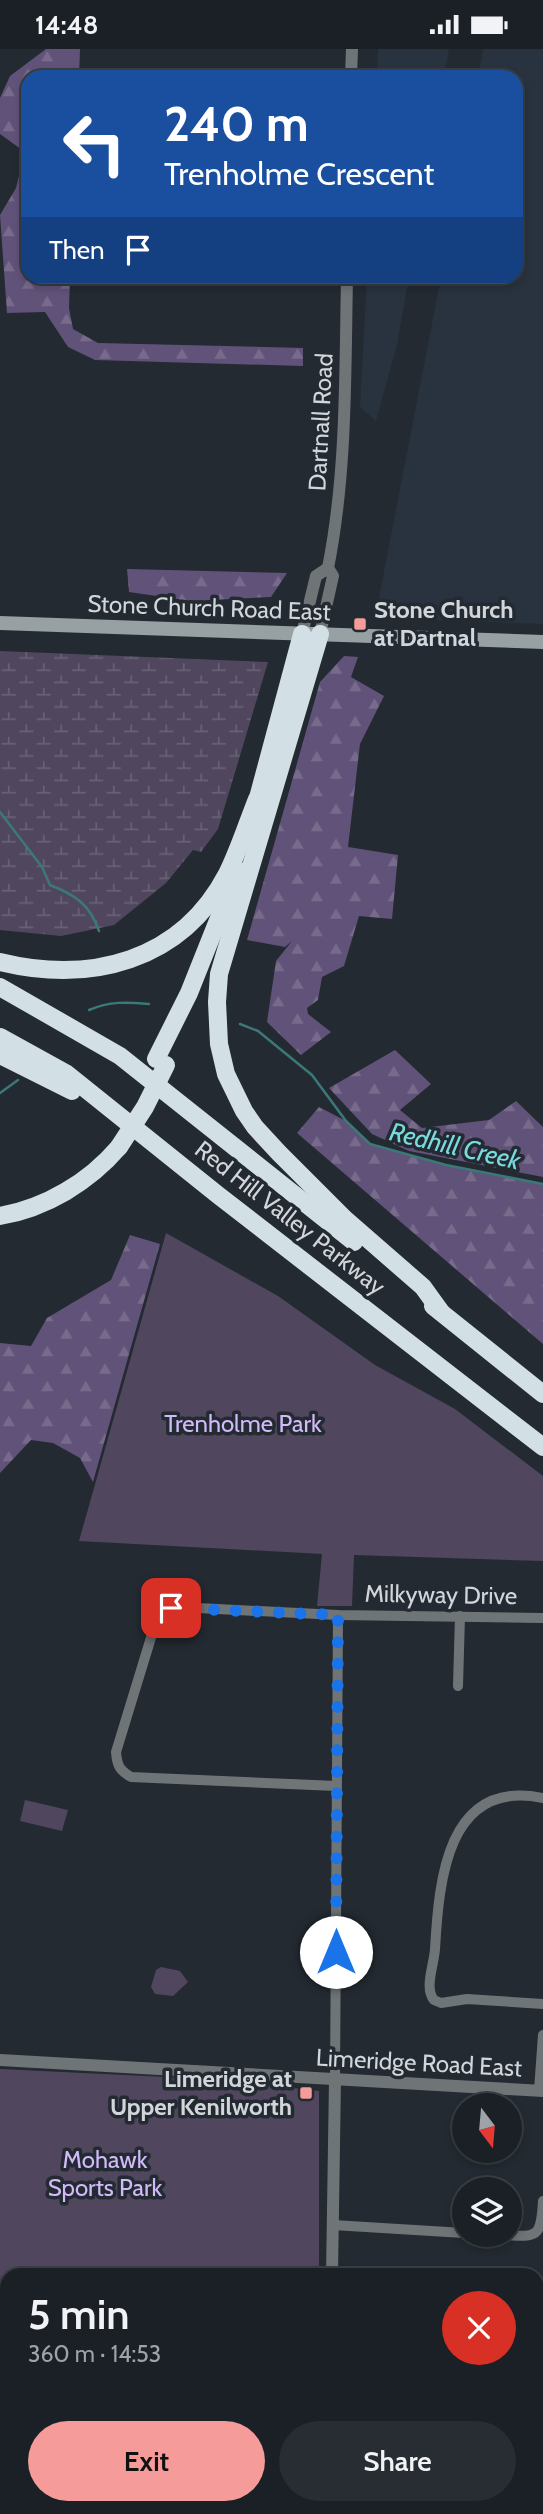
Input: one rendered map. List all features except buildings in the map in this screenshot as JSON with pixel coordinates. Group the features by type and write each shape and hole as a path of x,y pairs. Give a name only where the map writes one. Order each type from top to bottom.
{"highway":[{"path":"0,962 35,969 94,970 128,960 162,944 203,908 226,875 258,796 311,634"},
{"path":"311,634 219,974 216,1002 219,1044 232,1090 255,1127 345,1219 423,1287 441,1312"},
{"path":"161,1062 248,840 258,796"},
{"path":"0,1216 43,1203 95,1172 114,1143 135,1100 195,1007 239,900"},
{"name":"Red Hill Valley Parkway","path":"0,987 120,1056 543,1394"},
{"name":"Red Hill Valley Parkway","path":"0,1037 67,1074 218,1195 543,1447"},
{"path":"0,1055 60,1083 148,1137"},
{"path":"0,1204 39,1194 65,1180 114,1143"}],"main road":[{"name":"Stone Church Road East","path":"0,623 543,642"}],"street":[{"path":"351,70 352,49"},
{"name":"Dartnall Road","path":"311,634 316,576 328,568 340,485 344,433 347,284"},
{"name":"Milkyway Drive","path":"336,1786 131,1777 122,1772 117,1766 116,1752 154,1623 166,1611 178,1607 338,1615 543,1618"},
{"path":"332,2268 338,1615"},
{"path":"458,1686 460,1616"},
{"path":"543,1798 524,1794 501,1797 480,1807 462,1824 442,1871 434,1965 428,1989 434,2000 441,2003 467,1999 543,2004"},
{"path":"541,2091 543,2035"},
{"name":"Limeridge Road East","path":"0,2060 541,2091"},
{"path":"522,2236 539,2231 542,2226 543,2201"},
{"path":"332,2225 452,2232"}],"shaded area":[{"path":"378,49 449,49 445,70 377,70"},
{"path":"483,49 543,49 543,624 375,618 440,284 523,284 523,70 479,70"},
{"path":"367,284 408,284 397,345 376,421 360,407"}],"green space":[{"path":"46,49 80,49 79,70 21,70 21,149 0,134 0,98 10,76"},
{"path":"21,168 21,284 70,284 69,308 73,329 98,343 303,348 303,366 95,360 68,347 45,312 7,313 0,215 16,188"},
{"path":"127,569 287,573 271,597 191,601 129,592"},
{"path":"0,651 268,662 218,829 201,852 193,850 166,883 114,925 61,936 0,930"},
{"path":"344,656 358,657 351,677 384,696 360,744 348,847 398,855 392,919 359,916 344,966 322,977 318,1000 307,1008 308,1014 331,1032 301,1055 267,1022 276,961 292,941 285,947 247,940 320,682"},
{"path":"395,1050 431,1084 400,1110 422,1128 489,1120 516,1101 543,1127 543,1177 409,1151 372,1134 329,1088"},
{"path":"319,1107 346,1121 370,1144 446,1165 543,1184 543,1344 297,1133"},
{"name":"Trenholme Park","path":"166,1233 278,1296 375,1365 455,1409 543,1476 543,1561 354,1555 352,1606 317,1606 322,1554 79,1541"},
{"path":"130,1235 160,1244 93,1482 80,1458 53,1443 31,1440 0,1473 0,1343 31,1346 47,1318 111,1280"},
{"path":"25,1800 68,1810 62,1831 20,1821"},
{"path":"161,1967 180,1971 188,1982 173,1996 155,1994 151,1987 156,1970"},
{"name":"Mohawk Sports Park","path":"0,2069 228,2080 319,2091 319,2268 0,2268"}],"waterway":[{"path":"0,812 42,867 50,885 81,902 91,914 99,931"},
{"name":"Redhill Creek","path":"89,1010 119,1003 149,1004"},
{"name":"Redhill Creek","path":"240,1024 258,1031 312,1075 346,1121 370,1144 446,1165 543,1184"},
{"name":"Redhill Creek","path":"0,1093 18,1080"}],"place":[{"name":"Stone Church at Dartnal","path":"360,624"},
{"name":"Limeridge at Upper Kenilworth","path":"306,2093"}],"route":[{"path":"171,1608 338,1615 336,1952"}]}
